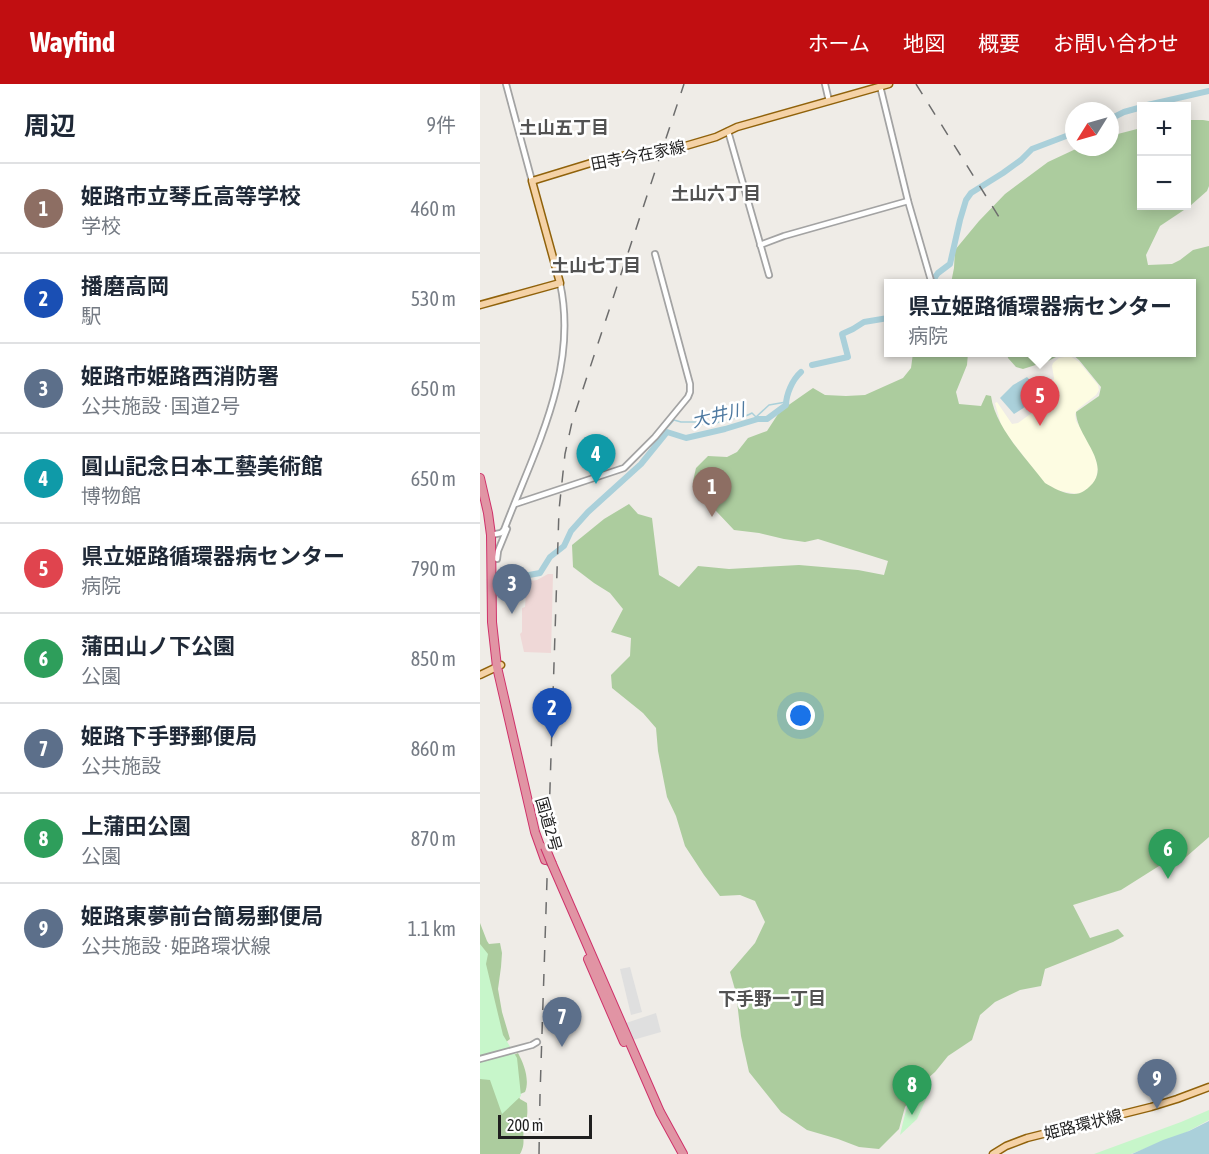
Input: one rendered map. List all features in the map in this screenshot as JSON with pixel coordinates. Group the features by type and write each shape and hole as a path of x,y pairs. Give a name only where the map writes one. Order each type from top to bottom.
{"highway":[{"name":"国道2号","path":"480,478 491,532 492,622 499,666 532,821 548,862 660,1112 683,1154"},
{"name":"国道2号","path":"497,559 499,666 550,873 677,1154"}],"main road":[{"name":"田寺今在家線","path":"532,181 604,159 642,155 682,147 716,137 737,127 889,84"},
{"path":"480,305 560,283 532,181"},
{"path":"480,675 499,666"},
{"name":"姫路環状線","path":"993,1154 1027,1138 1151,1107 1209,1087"}],"street":[{"path":"506,84 532,181"},
{"path":"825,84 829,101"},
{"path":"880,87 931,279"},
{"path":"728,131 769,275"},
{"path":"760,246 784,236 909,201"},
{"path":"515,504 624,468 688,397 690,384 655,254"},
{"path":"491,532 502,532 515,504 551,408 561,367 564,337 560,283"},
{"path":"497,559 515,504"},
{"path":"480,1059 537,1042"}],"shaded area":[{"path":"1072,357 1079,362 1098,385 1099,390 1075,414 1076,421 1093,449 1098,468 1096,479 1090,488 1079,494 1056,490 1044,483 1002,428 995,403 997,402 1012,424 1018,423 1047,399 1054,378 1052,366 1059,358"},
{"path":"553,574 551,653 524,652 520,634 526,593 522,582 537,580"},
{"path":"630,967 642,1012 631,1015 620,969"},
{"path":"656,1013 661,1032 633,1040 626,1023"}],"green space":[{"path":"1191,120 1209,121 1209,186 1207,191 1191,205"},
{"path":"1137,129 1137,210 1184,210 1160,226 1146,255 1148,265 1172,264 1193,250 1209,246 1209,837 1178,864 1159,866 1121,890 1073,905 1090,938 1118,929 1124,936 1045,969 1041,986 1020,990 995,1002 980,1015 972,1040 948,1056 920,1085 905,1107 899,1129 879,1149 859,1147 807,1130 781,1112 749,1072 741,1036 736,993 730,972 755,943 765,922 755,901 740,895 720,896 685,846 676,816 667,797 656,728 643,713 612,688 611,675 630,656 631,638 611,632 623,609 610,593 573,567 572,545 604,519 629,504 638,514 652,518 659,575 679,587 698,566 729,569 799,565 858,570 884,575 888,561 818,539 805,542 734,530 700,494 693,481 696,468 708,456 727,457 737,452 748,438 767,431 780,411 813,388 825,395 865,395 903,378 911,368 912,357 968,357 967,365 956,392 959,404 981,406 986,395 991,396 998,419 1005,431 1045,483 1069,494 1084,491 1094,482 1098,473 1097,463 1082,432 1076,412 1099,396 1101,387 1075,357 1196,357 1196,279 952,279 955,250 1005,194 1048,162 1065,154 1065,156 1119,156 1119,134"},
{"path":"1008,357 1056,357 1023,369 1016,367"},
{"path":"480,923 489,944 500,943 502,953 498,989 510,1039 505,1043 480,1041"},
{"path":"480,944 488,954 486,964 503,1035 517,1058 521,1096 502,1114 490,1080 480,1079"},
{"path":"518,1053 527,1077 525,1092 518,1095 527,1103 522,1150 520,1154 480,1154 480,1067 494,1064"},
{"path":"919,1091 927,1097 917,1119 900,1135 908,1105"},
{"path":"1209,1110 1209,1120 1185,1133 1131,1154 1094,1154 1181,1122"}],"water":[{"path":"1027,377 1038,389 1037,393 1029,404 1014,414 1000,398 1013,385"},
{"path":"1209,1121 1209,1154 1132,1154 1189,1131"}],"waterway":[{"name":"大井川","path":"1161,102 1209,91"},
{"name":"大井川","path":"1119,114 1137,108"},
{"name":"大井川","path":"935,279 938,273 950,264 960,220 966,200 971,193 1003,173 1032,149 1065,136"},
{"name":"大井川","path":"812,365 848,357 842,334 864,322 884,319"},
{"name":"大井川","path":"502,580 540,573 550,557 564,546 571,531 588,512 641,464 667,432 686,438 758,419 767,419 786,405 790,388 801,372"},
{"path":"665,430 674,420 702,422 702,424 709,422 710,425 752,413 756,417 769,405 786,402"}],"railway":[{"path":"539,1154 559,510 565,454 572,422 684,84"},
{"path":"916,84 999,217"}],"place":[{"name":"県立姫路循環器病センター","path":"1040,426"},
{"name":"圓山記念日本工藝美術館","path":"596,484"},
{"name":"姫路市立琴丘高等学校","path":"712,517"},
{"name":"姫路市姫路西消防署","path":"512,614"},
{"name":"播磨高岡","path":"552,738"},
{"name":"蒲田山ノ下公園","path":"1168,879"},
{"name":"姫路下手野郵便局","path":"562,1047"},
{"name":"姫路東夢前台簡易郵便局","path":"1157,1109"},
{"name":"上蒲田公園","path":"912,1115"}],"district":[{"name":"土山五丁目","path":"564,127"},
{"name":"土山六丁目","path":"716,193"},
{"name":"土山七丁目","path":"596,265"},
{"name":"下手野一丁目","path":"772,998"}]}
